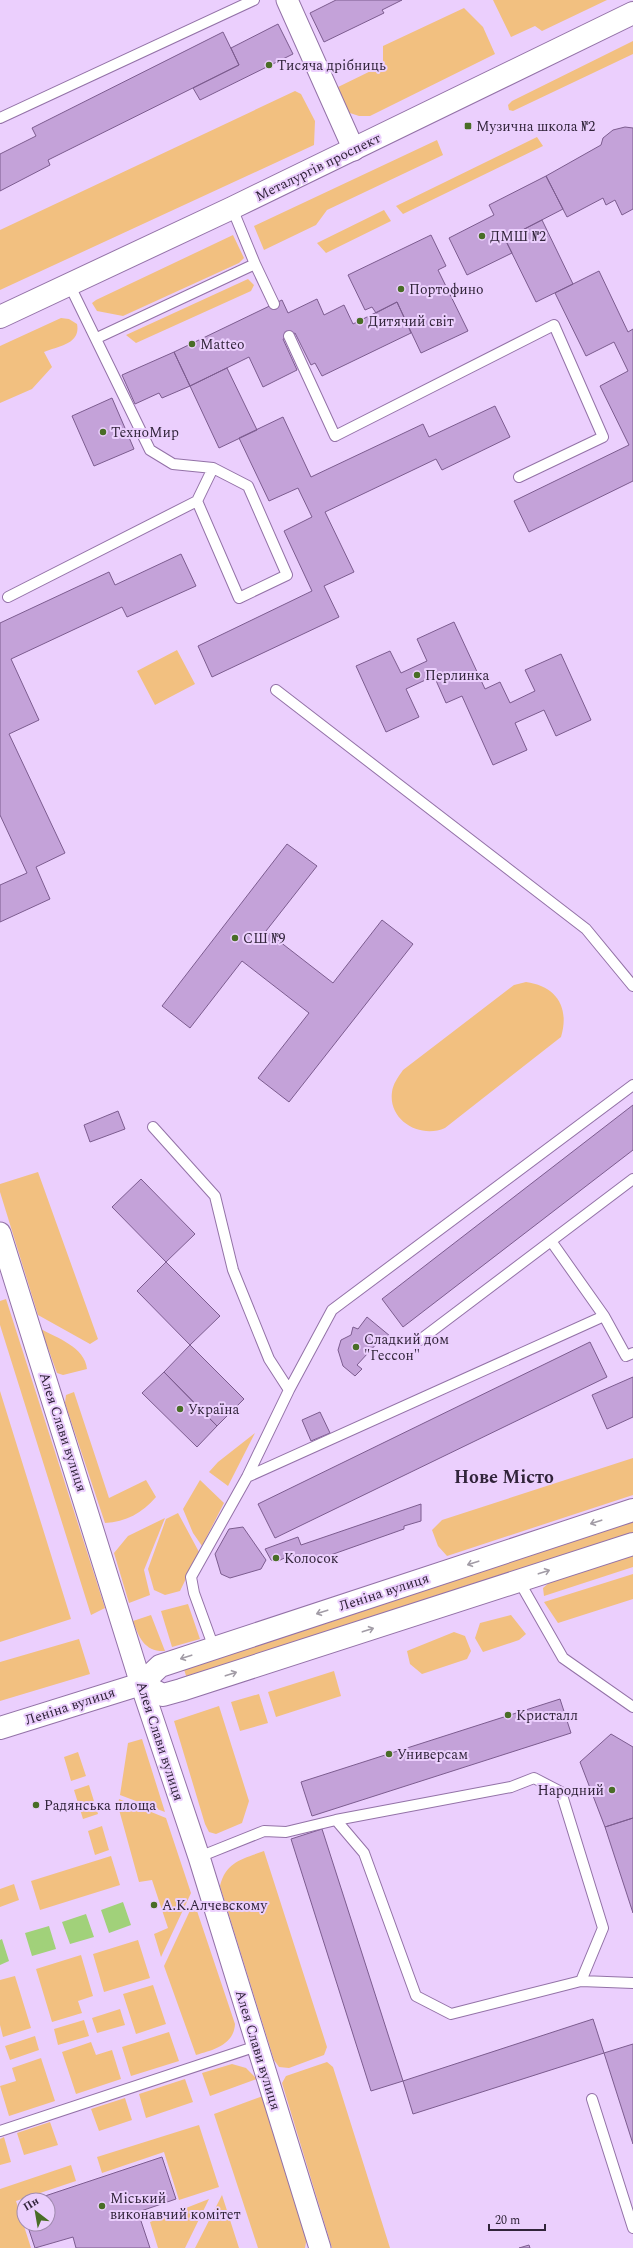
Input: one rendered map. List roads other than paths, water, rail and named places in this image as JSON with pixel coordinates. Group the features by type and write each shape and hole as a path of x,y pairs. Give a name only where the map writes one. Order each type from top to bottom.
{"street":[{"path":"287,0 354,150"},
{"name":"Металургів проспект","path":"0,316 354,150 633,13"},
{"name":"Алея Слави вулиця","path":"0,1233 141,1684 199,1857 256,2046 320,2248"},
{"name":"Леніна вулиця","path":"0,1728 141,1684 160,1666 633,1510"},
{"path":"141,1684 163,1694 181,1690 633,1544"}],"lane":[{"path":"0,118 254,0"},
{"path":"232,208 254,264 274,304"},
{"path":"97,338 254,264"},
{"path":"69,284 97,338 150,450 172,464 213,468 248,486 287,575 239,598 197,501"},
{"path":"289,336 335,436 554,325 603,437 519,477"},
{"path":"8,597 197,501 213,468"},
{"path":"276,690 586,929 633,986"},
{"path":"214,1648 194,1593 190,1577 246,1477 289,1390 332,1310 633,1085"},
{"path":"152,1127 215,1196 233,1270 268,1359 289,1390"},
{"path":"420,1340 633,1179"},
{"path":"551,1241 604,1316 626,1356 633,1353"},
{"path":"246,1477 604,1316"},
{"path":"519,1581 563,1658 633,1707"},
{"path":"622,1699 633,1700"},
{"path":"199,1857 264,1831 286,1832 336,1820 511,1787 534,1778 562,1792 603,1928 581,1981"},
{"path":"336,1820 364,1853 416,1996 450,2014 581,1981 633,1983"},
{"path":"0,2131 256,2046"},
{"path":"592,2099 633,2228"}],"place":[{"name":"Тисяча дрібниць","path":"269,65"},
{"name":"Музична школа №2","path":"468,126"},
{"name":"ДМШ №2","path":"482,236"},
{"name":"Портофино","path":"401,289"},
{"name":"Дитячий світ","path":"360,321"},
{"name":"Matteo","path":"192,344"},
{"name":"ТехноМир","path":"103,432"},
{"name":"Перлинка","path":"417,675"},
{"name":"СШ №9","path":"235,938"},
{"name":"Сладкий дом \"Гессон\"","path":"356,1347"},
{"name":"Україна","path":"180,1409"},
{"name":"Колосок","path":"276,1558"},
{"name":"Кристалл","path":"508,1715"},
{"name":"Универсам","path":"389,1754"},
{"name":"Народний","path":"612,1790"},
{"name":"Радянська площа","path":"36,1805"},
{"name":"А.К.Алчевскому","path":"154,1905"},
{"name":"Міський виконавчий комітет","path":"102,2206"}],"district":[{"name":"Нове Місто","path":"504,1477"}]}
